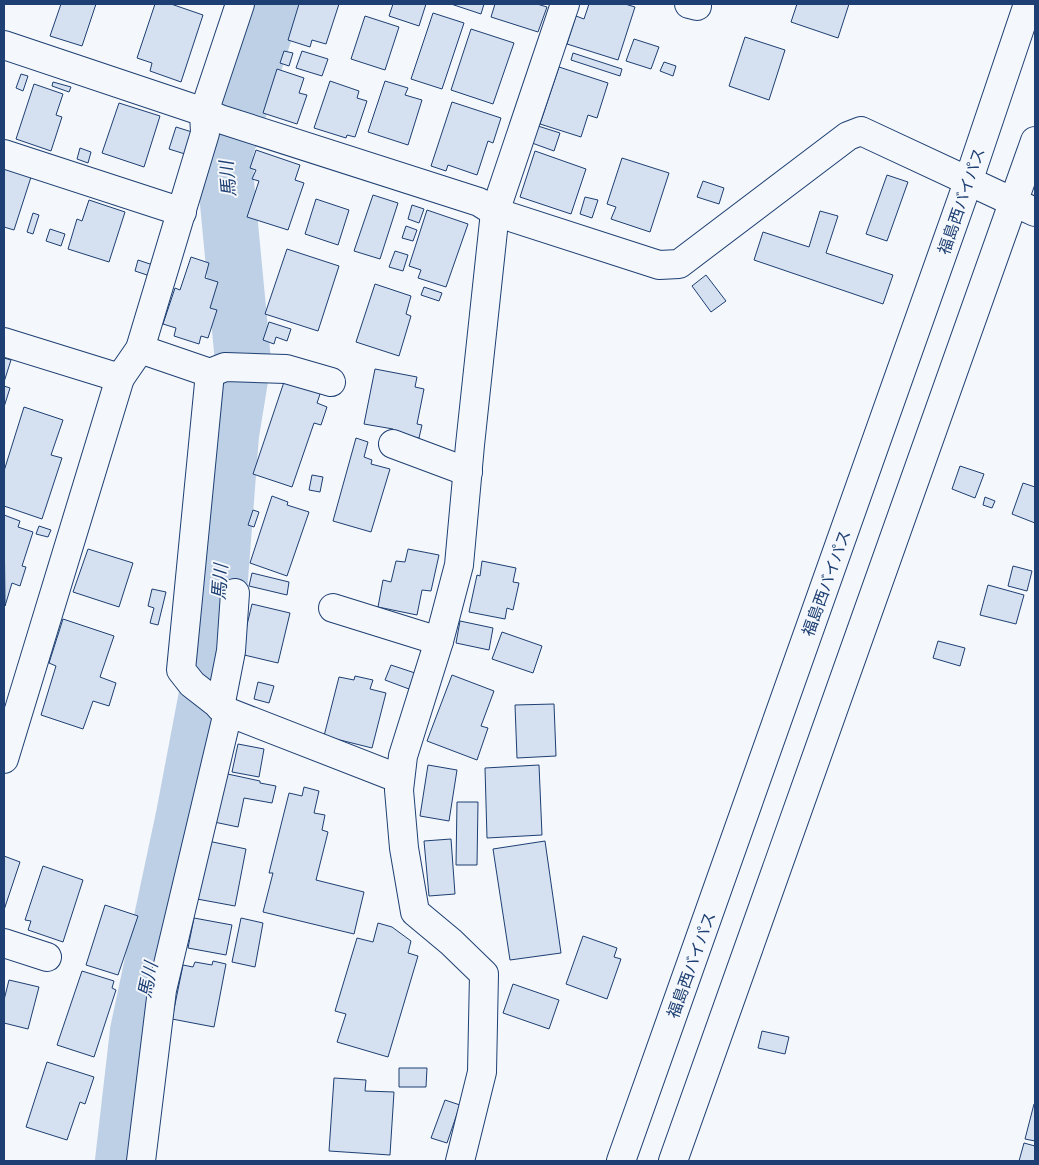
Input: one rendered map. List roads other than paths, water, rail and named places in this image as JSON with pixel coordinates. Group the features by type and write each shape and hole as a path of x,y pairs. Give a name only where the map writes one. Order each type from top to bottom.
{"main road":[{"path":"4,759 120,378 140,349 205,133 212,116 240,4"},
{"path":"460,1161 482,1072 484,974 451,942 415,912 404,848 399,790 403,756 439,642 459,565 495,212 565,4"},
{"name":"福島西バイパス","path":"621,1161 968,182 1028,4"},
{"path":"4,45 257,131 479,202 495,212 659,265 679,264 848,136 861,131 968,182 1025,206"},
{"path":"673,1161 1025,206 1035,141"},
{"path":"4,154 182,212"},
{"path":"4,342 120,378"},
{"path":"140,349 218,370 286,368 331,382"},
{"path":"218,370 181,670 192,684 221,708 400,779"},
{"path":"393,444 468,472"},
{"path":"141,1161 162,990 221,708 231,651 235,593"},
{"path":"333,608 439,642"},
{"path":"4,944 47,956"}],"waterway":[{"name":"馬川","path":"123,1161 138,1031 184,815 214,657 231,435 243,361 226,182 225,151 274,4"}]}
